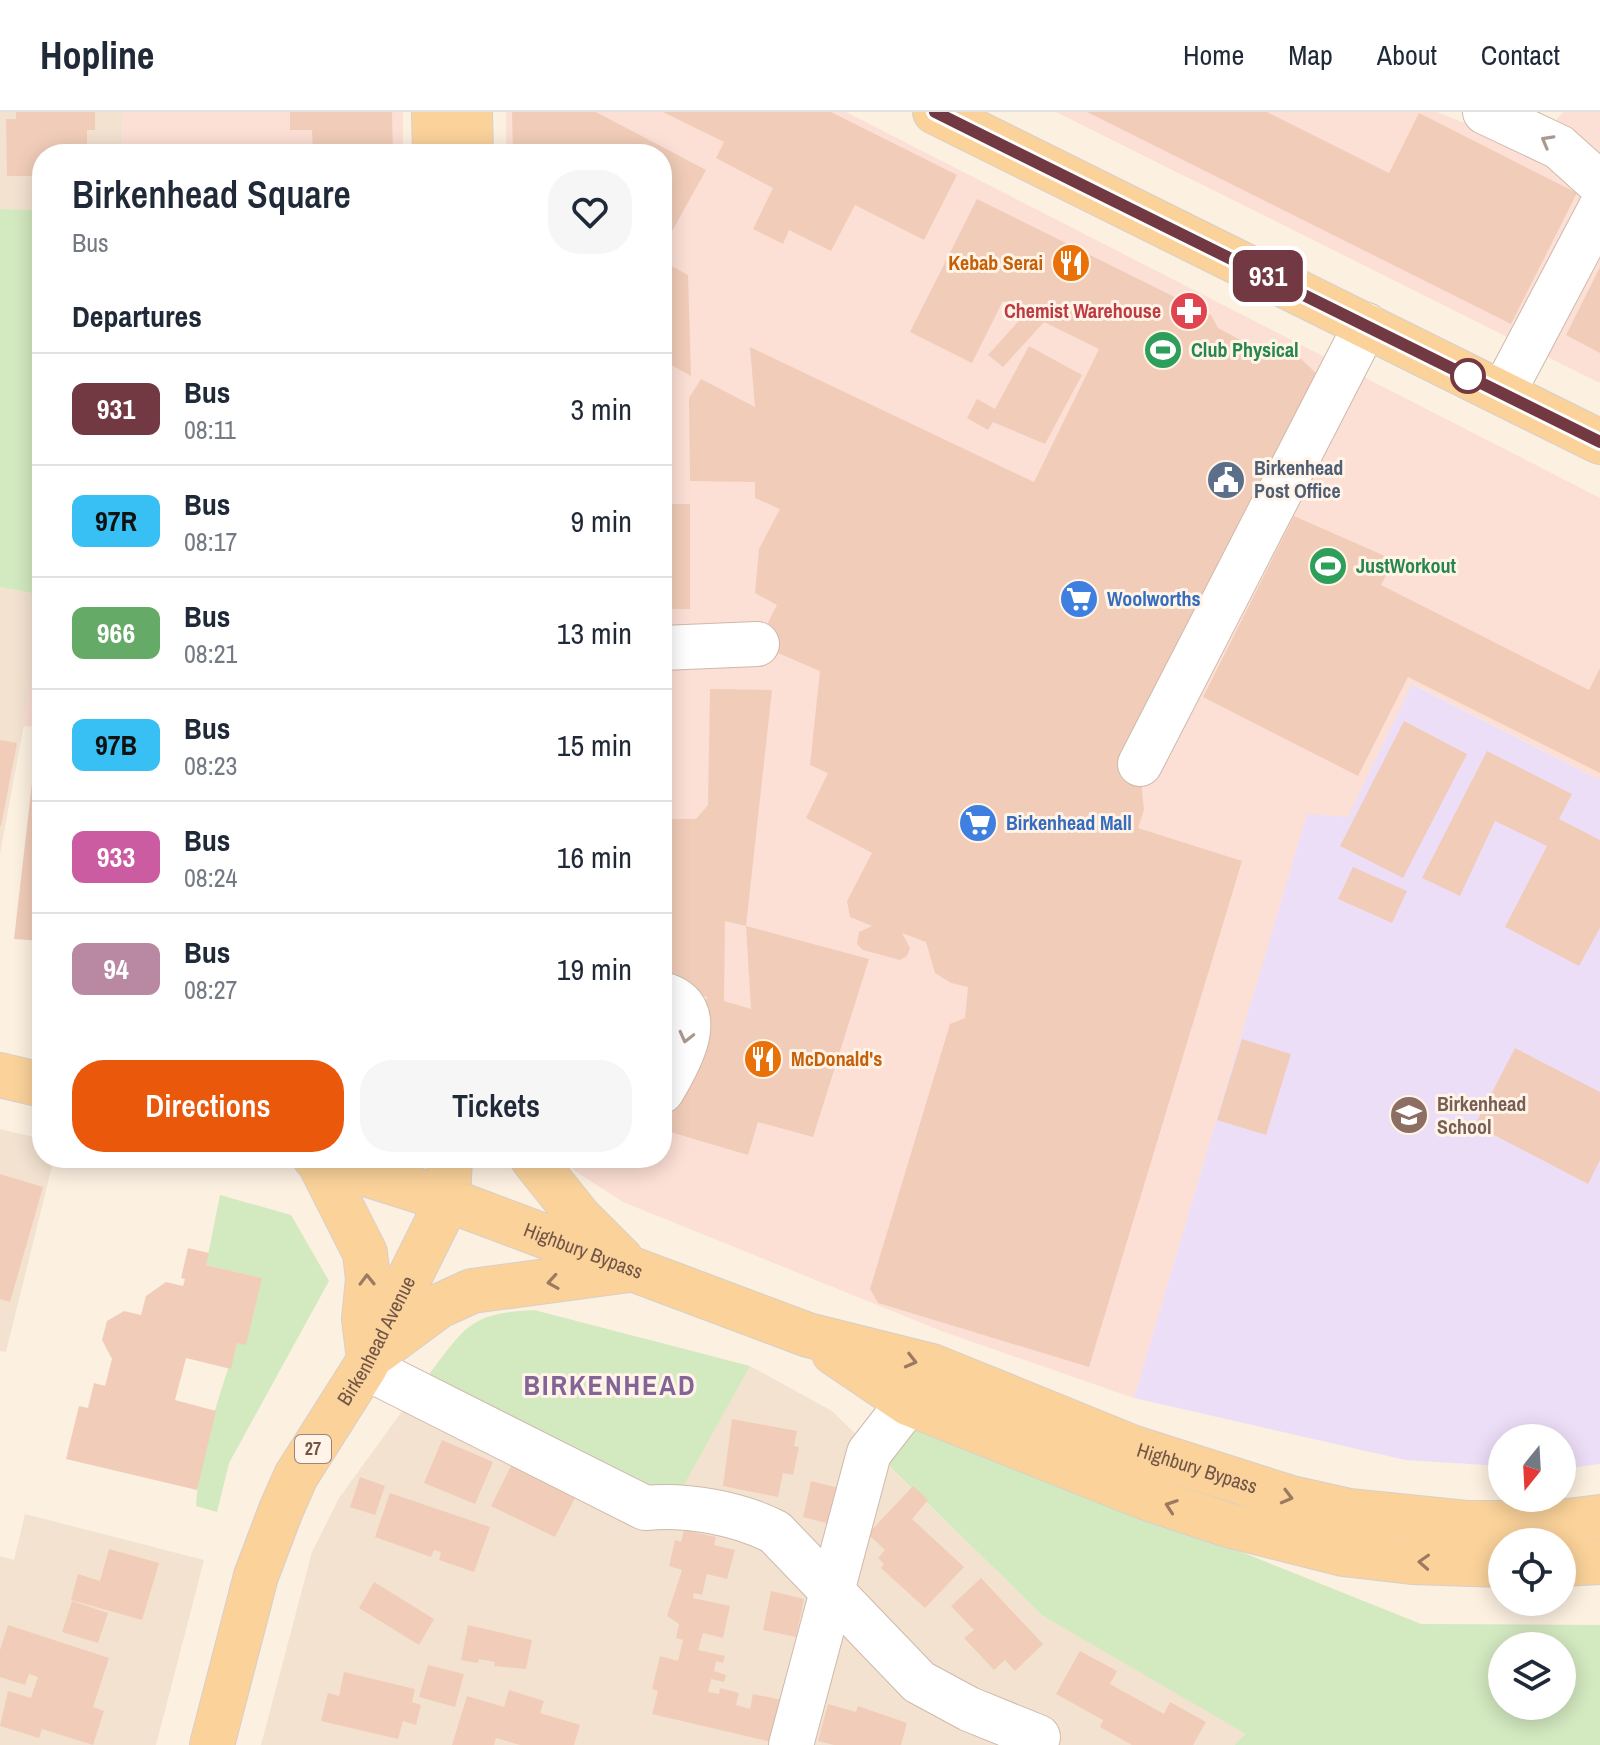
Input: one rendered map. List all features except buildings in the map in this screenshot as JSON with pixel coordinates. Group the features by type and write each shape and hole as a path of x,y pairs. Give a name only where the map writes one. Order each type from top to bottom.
{"main road":[{"path":"434,112 435,144"},
{"path":"470,112 471,144"},
{"path":"935,112 1600,442"},
{"path":"0,1075 32,1083"},
{"path":"322,1168 365,1253 368,1279 364,1319 367,1362"},
{"name":"Highbury Bypass","path":"380,1168 449,1179 631,1270 808,1335 932,1366 1134,1448 1233,1482 1349,1511 1466,1523 1551,1523 1600,1517"},
{"path":"540,1168 579,1217 631,1270"},
{"name":"Birkenhead Avenue","path":"212,1745 256,1576 281,1510 296,1476 367,1362 449,1179"},
{"path":"367,1362 439,1306 472,1291 631,1270"},
{"name":"Highbury Bypass","path":"808,1335 908,1403 1144,1497 1286,1542 1343,1554 1412,1562 1488,1565"},
{"path":"1576,1563 1600,1562"}],"street":[{"path":"1485,112 1559,147 1600,184"},
{"path":"1503,393 1600,209"},
{"path":"1140,764 1366,325"},
{"path":"672,648 757,644"},
{"path":"672,997 686,1007 690,1028 672,1074"},
{"path":"367,1362 645,1508 666,1506 749,1519 775,1532 919,1682 969,1709 1038,1737"},
{"path":"791,1745 869,1453 908,1403"}],"shaded area":[{"path":"0,112 122,112 123,144 32,144 32,210 0,209"},
{"path":"122,112 403,112 403,144 123,144"},
{"path":"506,112 846,112 1600,498 1600,780 1413,684 1348,818 1307,815 1134,1398 944,1332 623,1202 573,1168 672,1168 672,144 506,144"},
{"path":"1056,112 1437,112 1532,150 1563,112 1600,112 1600,383"},
{"path":"0,587 32,593 32,681 0,854"},
{"path":"32,676 32,726 22,726"},
{"name":"Birkenhead School","path":"1412,684 1600,780 1600,1464 1576,1467 1576,1424 1488,1424 1488,1465 1405,1460 1134,1398 1307,814 1348,817"},
{"path":"0,1129 32,1137 32,1168 52,1168 6,1352 0,1351"},
{"path":"750,1366 832,1411 1043,1616 1247,1734 1234,1745 261,1745 312,1552 339,1498 427,1377 680,1490"},
{"path":"25,1514 204,1560 156,1745 0,1745 0,1556 14,1560"}],"green space":[{"path":"0,209 32,210 32,593 0,587"},
{"path":"220,1195 291,1215 329,1281 229,1463 217,1512 196,1506 204,1451 221,1391 261,1278 206,1265"},
{"path":"534,1310 750,1366 681,1490 633,1490 427,1377 470,1326 495,1315"},
{"path":"920,1423 1421,1624 1600,1625 1600,1745 1234,1745 1246,1734 1043,1616 882,1459"}],"bus line":[{"name":"931","path":"935,112 1600,442"}],"place":[{"name":"Kebab Serai","path":"1071,263"},
{"name":"Chemist Warehouse","path":"1189,311"},
{"name":"Club Physical","path":"1163,350"},
{"name":"Birkenhead Post Office","path":"1226,480"},
{"name":"JustWorkout","path":"1328,566"},
{"name":"Woolworths","path":"1079,599"},
{"name":"Birkenhead Mall","path":"978,823"},
{"name":"McDonald's","path":"763,1059"},
{"name":"Birkenhead School","path":"1409,1115"}],"district":[{"name":"BIRKENHEAD","path":"610,1385"}]}
